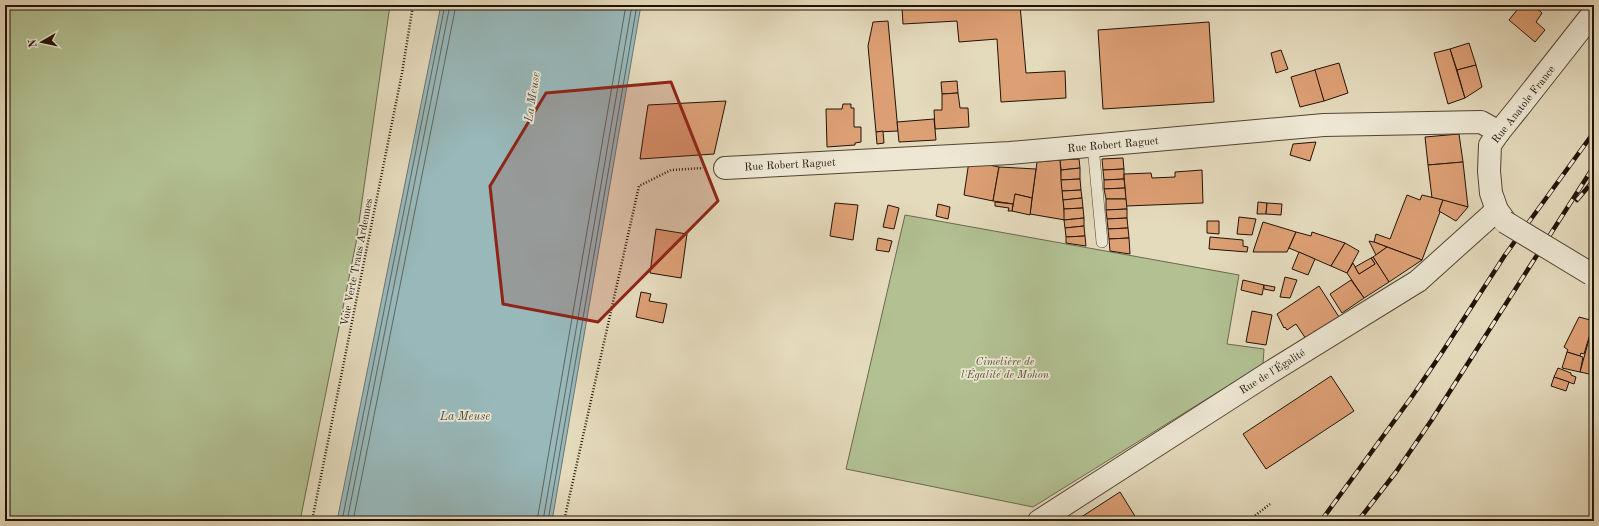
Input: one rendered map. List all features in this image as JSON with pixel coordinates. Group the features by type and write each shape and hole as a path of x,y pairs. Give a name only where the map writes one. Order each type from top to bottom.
{"street":[{"name":"Rue Anatole France","path":"1501,216 1491,193 1489,171 1490,145 1594,12"},
{"name":"Rue Robert Raguet","path":"725,168 1010,153 1324,125 1481,122 1499,132"},
{"path":"1501,216 1592,275"},
{"name":"Rue de l'Égalité","path":"1039,521 1269,373 1418,281 1501,216"}],"lane":[{"path":"1093,146 1102,242"}],"path":[{"name":"Voie Verte Trans Ardennes","path":"312,521 400,80 413,5"},
{"path":"564,521 639,186 671,170 725,168"},
{"path":"1248,521 1270,504"}],"highlighted area":[{"path":"671,82 718,201 598,322 503,304 490,186 546,93"}],"green space":[{"path":"5,5 390,5 356,243 300,521 5,521"},
{"name":"Cimetière de l'Égalité de Mohon","path":"905,215 1239,275 1227,344 1264,349 1263,364 1033,507 846,469"}],"water":[{"name":"La Meuse","path":"441,5 641,5 552,521 337,521"}],"building":[{"path":"944,5 1020,5 1026,73 1065,71 1066,98 1001,102 997,39 959,42 957,21 903,24 902,8"},
{"path":"1521,5 1533,5 1542,13 1536,22 1545,30 1535,42 1509,20"},
{"path":"888,21 898,131 876,132 868,46 873,22"},
{"path":"1209,22 1214,102 1103,109 1098,30"},
{"path":"1469,43 1476,65 1457,70 1450,49"},
{"path":"1450,49 1465,98 1448,104 1434,53"},
{"path":"1281,50 1288,69 1276,73 1271,53"},
{"path":"1339,63 1348,93 1324,101 1314,70"},
{"path":"1476,65 1482,87 1465,98 1457,70"},
{"path":"1315,70 1324,101 1300,107 1291,77"},
{"path":"957,81 958,93 942,94 941,82"},
{"path":"958,93 960,108 968,108 969,127 935,129 934,110 942,110 942,94"},
{"path":"726,101 714,154 640,159 648,105"},
{"path":"843,104 851,104 851,108 854,108 854,127 861,127 861,142 855,143 855,145 827,147 826,109 842,109"},
{"path":"934,119 936,140 899,142 897,122"},
{"path":"883,131 884,143 877,144 876,132"},
{"path":"1459,134 1463,162 1428,165 1425,137"},
{"path":"1316,142 1310,161 1290,155 1293,144"},
{"path":"1123,158 1124,169 1103,170 1102,159"},
{"path":"1079,159 1080,168 1061,170 1060,160"},
{"path":"1060,160 1065,220 1030,214 1037,162"},
{"path":"969,161 999,167 993,201 964,195"},
{"path":"1463,162 1468,207 1432,198 1428,165"},
{"path":"999,167 1036,169 1032,198 1015,194 1014,204 993,201"},
{"path":"1080,168 1080,179 1061,180 1061,170"},
{"path":"1124,169 1124,179 1104,180 1103,170"},
{"path":"1202,170 1203,203 1126,206 1124,174 1151,173 1152,178 1175,177 1175,172"},
{"path":"1080,179 1081,190 1062,191 1061,180"},
{"path":"1124,179 1125,188 1104,189 1104,180"},
{"path":"1125,188 1126,199 1106,199 1104,189"},
{"path":"1081,190 1082,198 1063,200 1062,191"},
{"path":"1015,194 1032,198 1030,215 1012,211"},
{"path":"1407,195 1420,200 1422,195 1443,200 1422,260 1374,242 1376,234 1390,239"},
{"path":"1082,198 1083,208 1064,209 1063,200"},
{"path":"1106,199 1126,199 1127,209 1106,210"},
{"path":"1443,200 1468,207 1456,221 1439,211"},
{"path":"995,202 1013,204 1012,211 1008,211 1009,208 995,206"},
{"path":"1258,202 1267,203 1266,214 1257,214"},
{"path":"835,203 858,205 853,240 830,236"},
{"path":"1267,203 1282,204 1281,215 1266,214"},
{"path":"938,204 950,207 948,219 936,216"},
{"path":"888,205 899,208 894,229 883,227"},
{"path":"1083,208 1084,218 1064,220 1064,209"},
{"path":"1127,209 1127,218 1107,219 1106,210"},
{"path":"1239,217 1256,219 1252,235 1237,234"},
{"path":"1084,218 1084,226 1065,228 1064,220"},
{"path":"1127,218 1128,228 1108,229 1107,219"},
{"path":"1207,221 1219,221 1219,234 1207,233"},
{"path":"1263,222 1296,232 1287,252 1253,252"},
{"path":"1084,226 1085,236 1066,237 1065,228"},
{"path":"1128,228 1129,238 1109,239 1108,229"},
{"path":"656,229 687,234 681,278 650,273"},
{"path":"1296,232 1311,236 1312,232 1345,243 1331,266 1289,248"},
{"path":"1085,236 1086,246 1066,243 1066,237"},
{"path":"1210,237 1243,240 1243,246 1248,247 1247,252 1209,249"},
{"path":"878,238 892,241 889,252 876,250"},
{"path":"1129,238 1130,254 1110,251 1109,239"},
{"path":"1369,241 1374,242 1387,247 1376,255"},
{"path":"1345,243 1359,251 1347,273 1331,266"},
{"path":"1387,247 1422,260 1389,282 1373,257"},
{"path":"1299,252 1315,259 1308,275 1292,269"},
{"path":"1373,257 1389,282 1364,298 1347,273 1353,263 1359,274 1375,264 1371,258"},
{"path":"1371,258 1375,264 1359,274 1355,267"},
{"path":"1285,277 1297,280 1290,298 1280,297"},
{"path":"1243,280 1264,285 1262,295 1241,290"},
{"path":"1351,280 1364,298 1342,313 1330,294"},
{"path":"1264,285 1275,287 1274,291 1264,289"},
{"path":"1319,286 1339,317 1306,339 1296,324 1287,330 1285,327 1284,328 1277,314"},
{"path":"641,292 651,294 649,301 667,304 663,323 636,317"},
{"path":"1252,311 1272,315 1266,345 1246,342"},
{"path":"1579,317 1594,321 1584,354 1581,353 1580,356 1567,352 1568,350 1564,347"},
{"path":"1594,321 1594,375 1580,372"},
{"path":"1567,352 1583,357 1580,372 1562,368"},
{"path":"1558,368 1571,373 1571,375 1576,377 1574,384 1554,377"},
{"path":"1331,376 1354,411 1266,469 1243,434"},
{"path":"1554,377 1569,382 1566,391 1551,386"},
{"path":"1120,492 1138,521 1075,521"}],"railway":[{"path":"1321,521 1411,398 1505,255 1594,132"},
{"path":"1358,521 1396,472 1431,421 1594,166"},
{"path":"1577,200 1594,180"}]}
